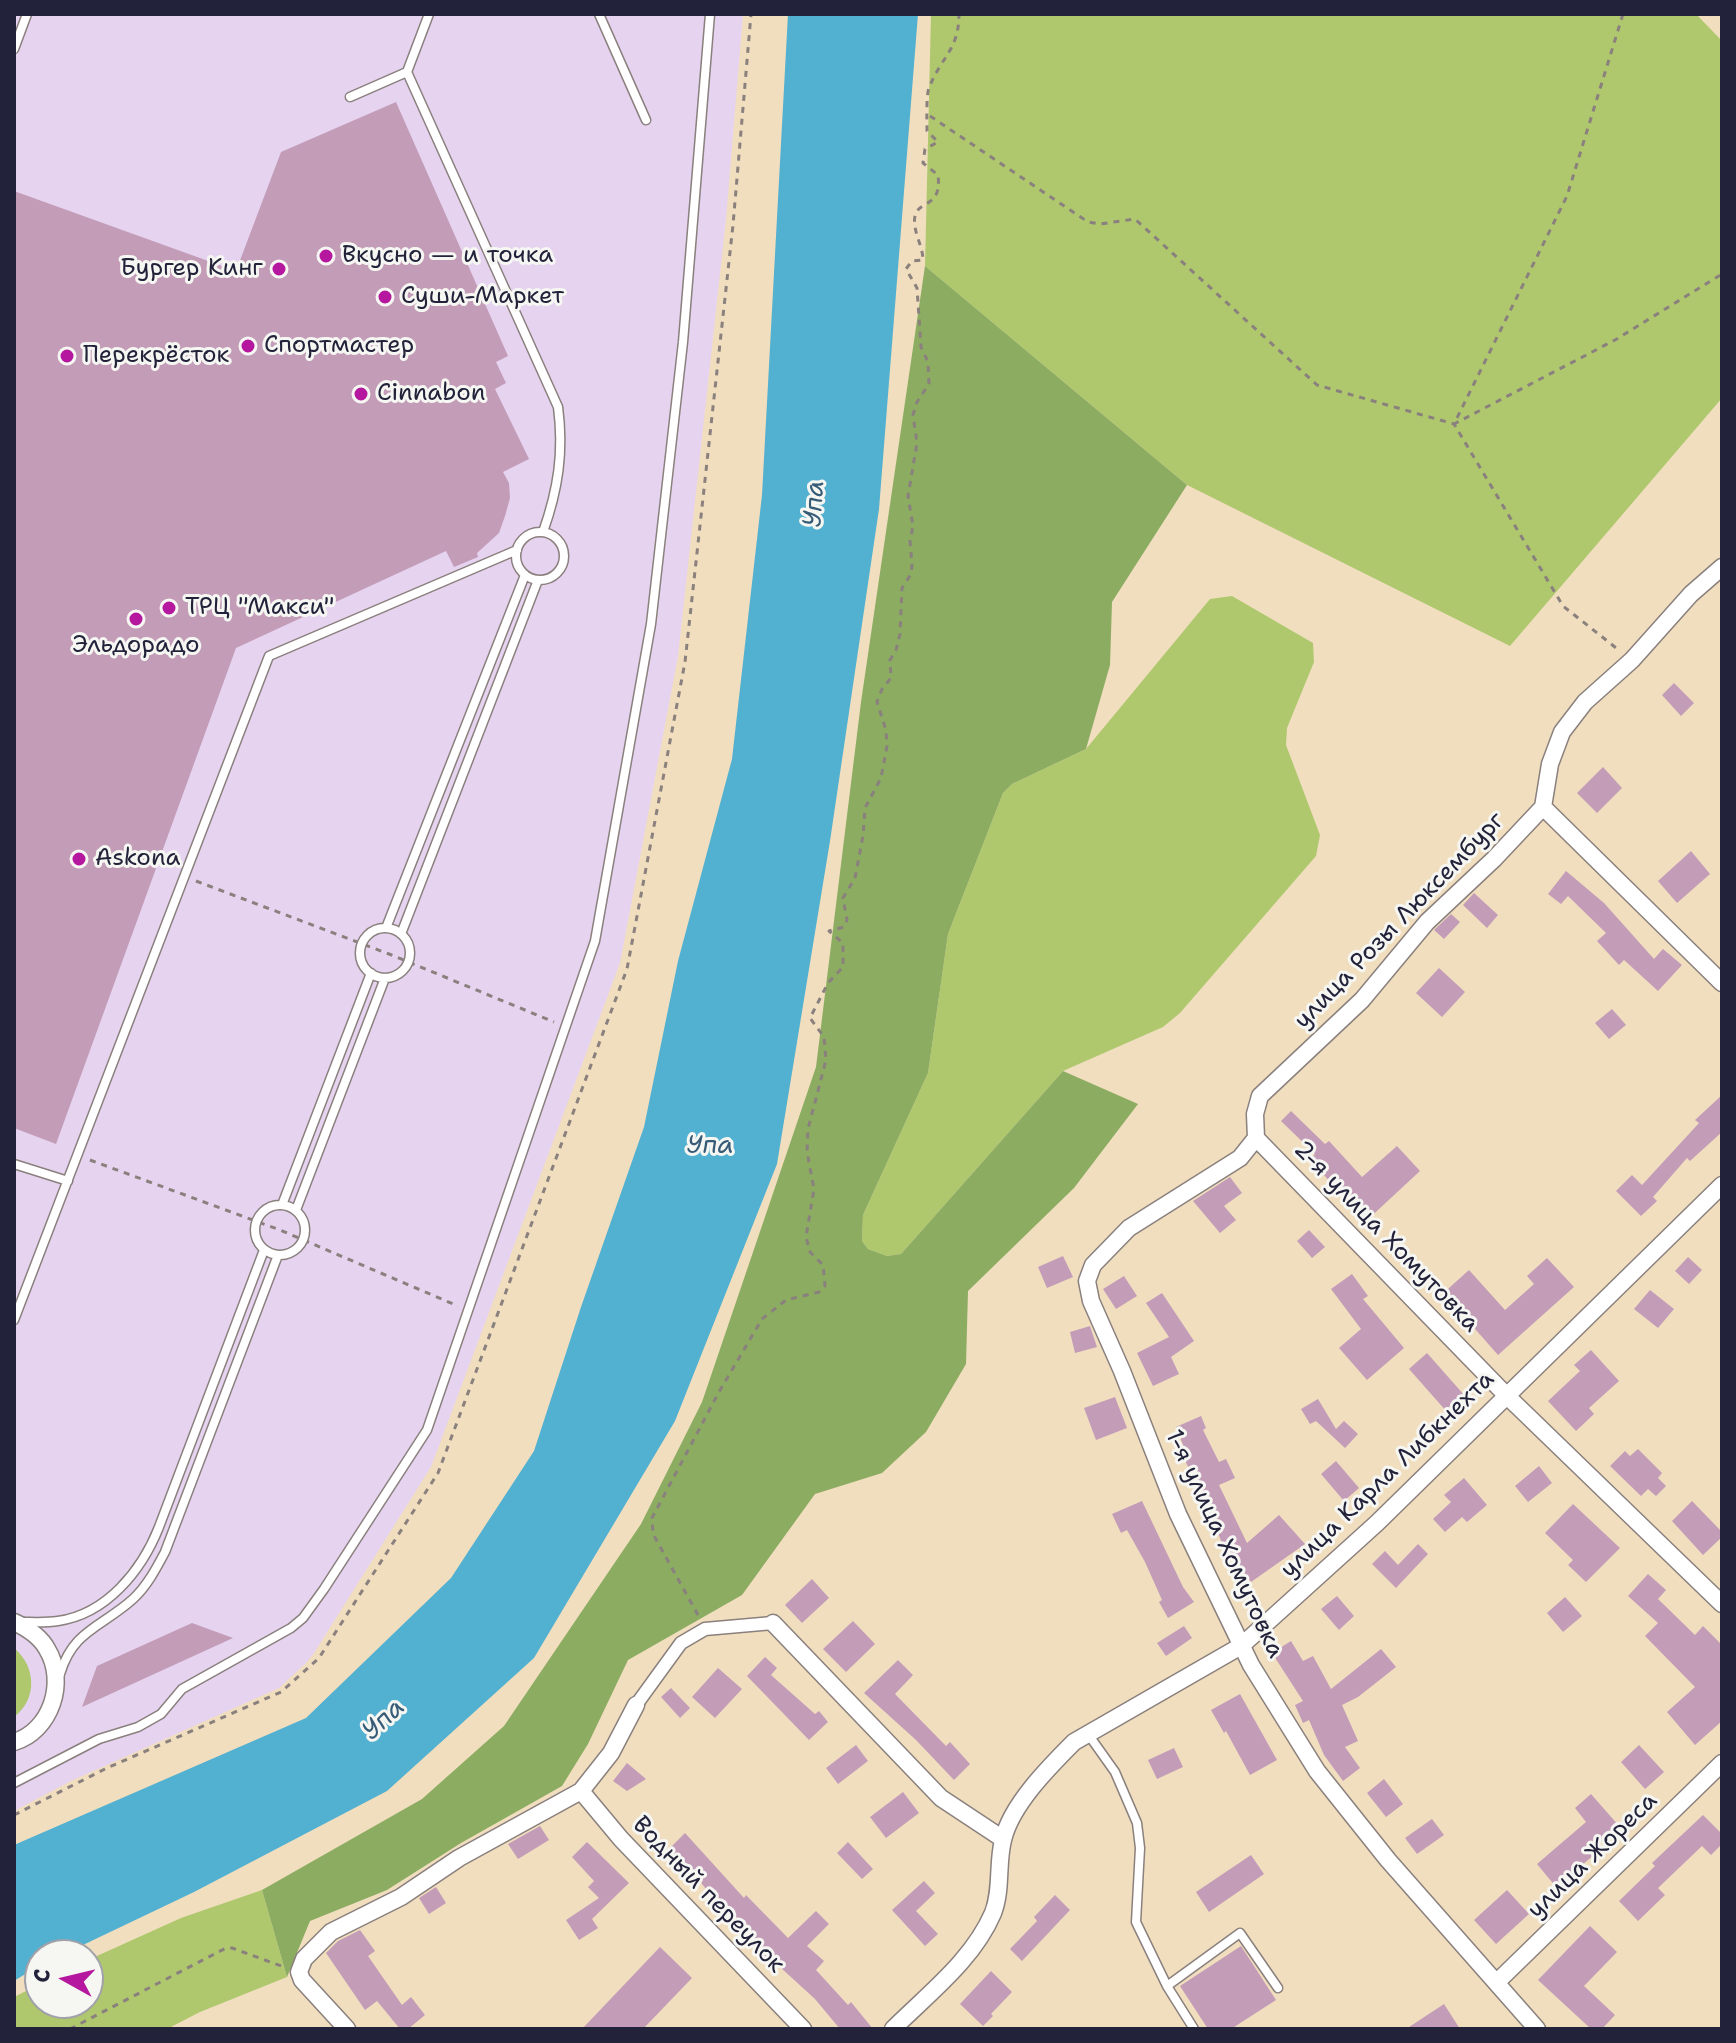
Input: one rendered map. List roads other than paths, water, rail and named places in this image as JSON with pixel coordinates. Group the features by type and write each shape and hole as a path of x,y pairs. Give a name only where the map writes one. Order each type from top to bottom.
{"street":[{"path":"1722,567 1691,594 1632,660 1585,702 1562,732 1550,764 1543,807 1722,983"},
{"name":"улица Розы Люксембург","path":"1256,1138 1255,1114 1260,1096 1362,1000 1427,922 1494,859 1543,807"},
{"name":"1-я улица Хомутовка","path":"1256,1138 1240,1158 1129,1228 1093,1265 1087,1281 1091,1301 1178,1514 1241,1646 1317,1771 1388,1860 1537,2029"},
{"name":"2-я улица Хомутовка","path":"1256,1138 1507,1396 1722,1604"},
{"name":"улица Карла Либкнехта","path":"1003,1839 1036,1782 1074,1742 1241,1646 1377,1523 1722,1185"},
{"path":"14,1742 38,1728 50,1711 56,1691 55,1669 47,1649 34,1633 15,1622"},
{"path":"347,2029 313,1994 299,1972 304,1959 331,1932 401,1897 459,1858 581,1791 611,1753 636,1705 681,1643 705,1629 773,1623 941,1798 1003,1839 993,1912 970,1952 893,2029"},
{"name":"улица Жореса","path":"1497,1982 1722,1763"},
{"name":"Водный переулок","path":"581,1791 621,1839 803,2029"}],"lane":[{"path":"14,49 27,14"},
{"path":"429,14 407,72 558,407 559,479 543,532"},
{"path":"599,14 646,120"},
{"path":"14,1783 99,1739 138,1727 161,1714 182,1689 291,1628 303,1618 427,1430 595,941 651,624 683,342 710,14"},
{"path":"350,97 407,72"},
{"path":"543,532 557,538 564,558 553,577 538,580 525,575 517,564 517,550 524,538 543,532"},
{"path":"14,1320 269,656 517,550"},
{"path":"386,928 525,575"},
{"path":"401,934 538,580"},
{"path":"386,928 401,934 409,947 408,962 400,973 385,978 371,973 361,961 362,944 371,933 386,928"},
{"path":"282,1205 371,973"},
{"path":"296,1210 385,978"},
{"path":"14,1164 68,1181"},
{"path":"282,1205 296,1210 304,1224 303,1239 293,1251 278,1255 264,1250 257,1239 257,1221 264,1211 282,1205"},
{"path":"15,1622 58,1621 76,1616 99,1605 123,1586 142,1563 163,1516 264,1250"},
{"path":"56,1691 67,1655 76,1641 132,1600 165,1552 278,1255"},
{"path":"1088,1734 1115,1772 1137,1823 1140,1848 1136,1922 1167,1986 1194,2029"},
{"path":"1167,1986 1240,1933 1278,1988"}],"water":[{"name":"Упа","path":"788,14 918,14 879,509 830,841 777,1164 675,1421 534,1658 387,1791 194,1892 96,1939 24,1939 24,1975 14,1981 14,1845 306,1718 451,1578 534,1451 644,1127 678,961 732,759 762,495"}],"place":[{"name":"Вкусно — и точка","path":"326,256"},
{"name":"Бургер Кинг","path":"279,269"},
{"name":"Суши-Маркет","path":"385,297"},
{"name":"Спортмастер","path":"248,346"},
{"name":"Перекрёсток","path":"67,356"},
{"name":"Cinnabon","path":"361,394"},
{"name":"ТРЦ \"Макси\"","path":"169,608"},
{"name":"Эльдорадо","path":"136,619"},
{"name":"Askona","path":"79,859"}]}
